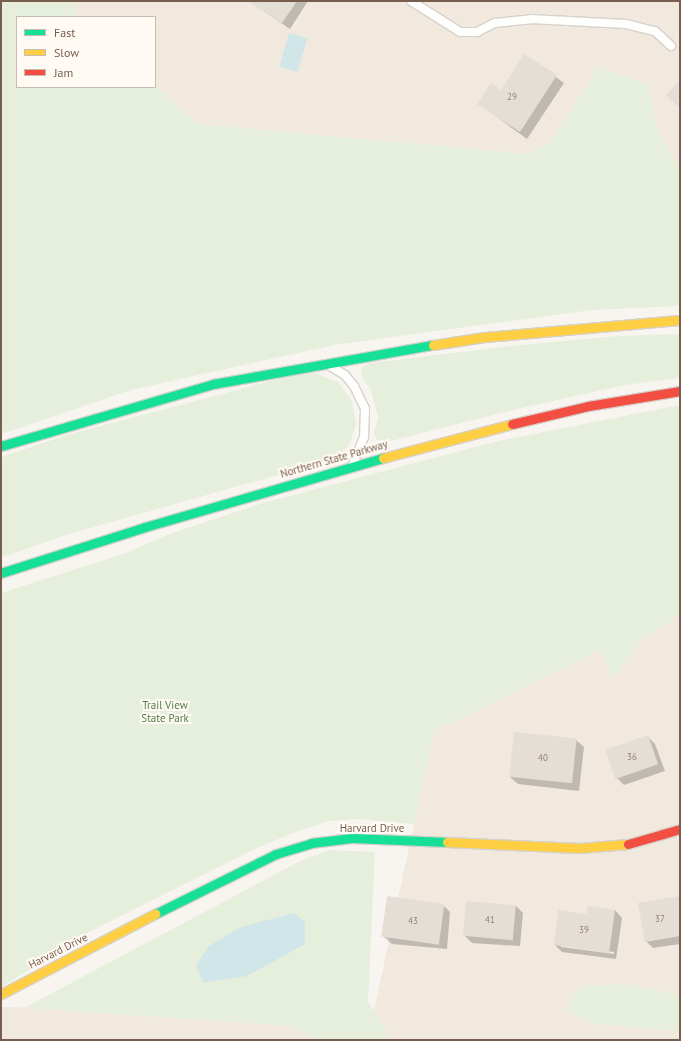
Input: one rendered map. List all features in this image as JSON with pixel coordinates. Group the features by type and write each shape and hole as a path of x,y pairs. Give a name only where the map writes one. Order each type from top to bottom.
{"main road":[{"path":"1,446 76,422 213,384 322,364 484,338 680,320"},
{"name":"Northern State Parkway","path":"1,573 145,527 460,436 588,406 680,391"},
{"name":"Harvard Drive","path":"1,994 225,878 276,854 311,843 352,838 579,848 638,843 680,830"}],"lane":[{"path":"411,1 460,32 477,32 495,23 531,19 626,24 655,31 671,46"},
{"path":"322,364 345,375 354,386 365,408 364,437 351,467"}],"shaded area":[{"path":"1,1 680,1 680,168 1,106"},
{"path":"289,33 307,38 298,72 279,67"},
{"path":"680,609 680,1040 1,1040 1,1007 373,1015 434,731"},
{"path":"294,913 305,923 305,944 247,976 203,983 196,965 209,946 241,927"}],"green space":[{"path":"1,1 73,1 76,16 16,16 16,88 156,88 156,85 197,124 528,154 549,143 599,67 648,84 656,124 677,167 680,168 680,306 592,310 334,345 131,390 1,434"},
{"path":"680,334 680,378 625,385 513,410 391,441 377,440 374,433 378,416 371,391 361,374 362,367 371,363 511,346 617,336"},
{"path":"315,373 338,382 352,401 356,424 349,446 334,459 66,535 1,558 1,457 70,434 286,377"},
{"name":"Trail View State Park","path":"680,405 680,615 642,639 612,679 601,651 597,652 434,731 414,824 360,819 329,821 293,833 257,848 89,932 1,987 1,593 123,554 172,533 263,503 498,441"},
{"path":"329,850 375,852 368,1002 387,1031 386,1037 381,1040 321,1040 292,1026 24,1008 300,861"},
{"path":"624,984 680,995 680,1031 593,1024 564,1009 583,986"}],"building":[{"path":"248,1 297,1 282,23"},
{"path":"524,54 557,75 520,132 477,104 491,83 501,90"},
{"path":"680,81 680,109 666,95"},
{"path":"514,732 577,739 572,783 509,777"},
{"path":"648,735 658,764 616,779 605,750"},
{"path":"387,896 444,904 439,945 381,937"},
{"path":"680,896 680,936 645,942 638,903"},
{"path":"466,901 516,905 513,940 463,936"},
{"path":"588,906 615,910 609,953 554,945 558,910 586,914"}],"traffic: fast":[{"path":"1,446 213,384 433,345"},
{"path":"1,573 145,527 383,458"},
{"path":"155,914 276,854 311,843 352,838 447,842"}],"traffic: slow":[{"path":"433,345 484,337 680,320"},
{"path":"383,458 512,424"},
{"path":"447,842 579,848 628,844"},
{"path":"1,994 155,914"}],"traffic: jam":[{"path":"512,424 588,406 680,391"},
{"path":"628,844 680,829"}]}
